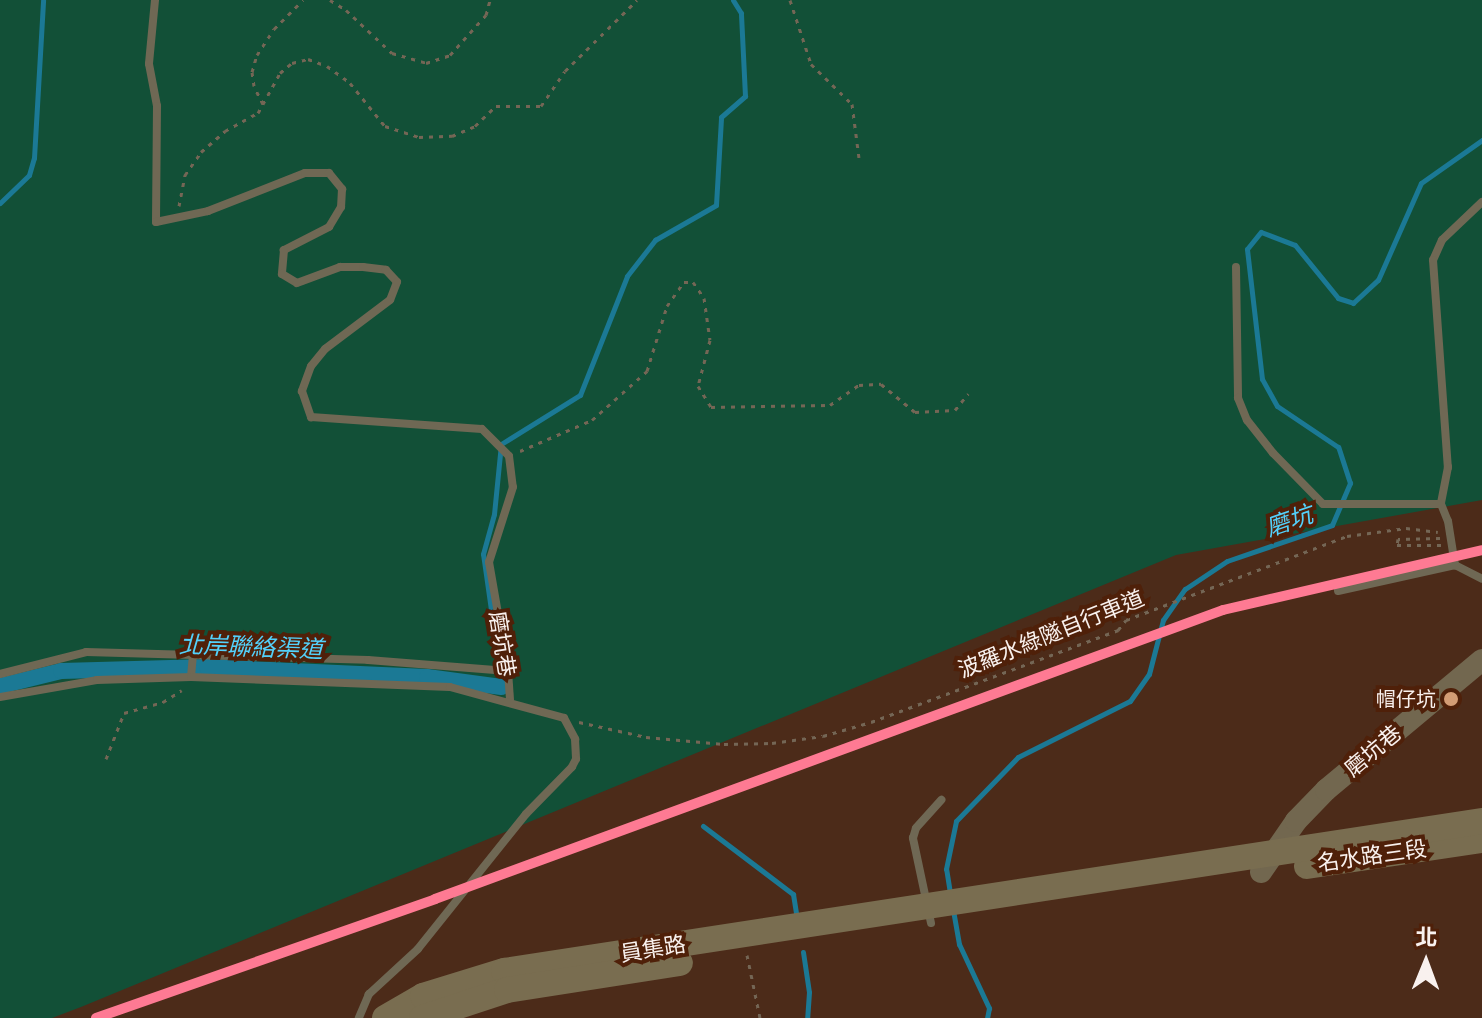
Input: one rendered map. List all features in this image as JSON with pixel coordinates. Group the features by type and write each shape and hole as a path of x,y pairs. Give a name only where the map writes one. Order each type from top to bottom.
{"main road":[{"name":"名水路三段","path":"1269,862 1482,821"},
{"name":"名水路三段","path":"1269,862 1482,840"},
{"path":"930,915 1269,862"},
{"name":"員集路","path":"422,1018 507,990 747,952 930,915"},
{"name":"員集路","path":"385,1018 423,996 504,971 930,915"}],"street":[{"name":"磨坑巷","path":"1269,862 1296,821 1326,790 1482,660"}],"lane":[{"path":"155,0 149,64 157,106 156,222 208,211 305,173 329,173 342,189 341,207 329,227 284,250 282,274 297,283 340,267 363,267 386,270 397,282 390,300 325,349 311,366 302,391 311,417 482,429 509,456"},
{"path":"1455,565 1448,521 1441,504 1448,475 1448,452 1433,260 1442,240 1482,202"},
{"path":"1236,267 1238,398 1247,420 1273,453 1323,504 1441,504"},
{"name":"磨坑巷","path":"509,456 513,487 489,562 508,671 510,702 564,718"},
{"path":"1338,591 1455,565 1482,579"},
{"path":"0,674 86,652 193,654 508,671"},
{"path":"191,677 193,654"},
{"path":"0,697 97,680 191,677 450,687 510,702"},
{"path":"359,1018 369,994 418,949 526,814 572,767 576,759 575,739 564,718"},
{"path":"930,915 913,838 916,828 941,800"}],"path":[{"path":"263,104 254,86 252,72 257,55 274,29 303,0"},
{"path":"330,0 392,53 426,63 450,55 486,15 490,0"},
{"path":"176,217 185,175 201,152 225,131 258,113 280,73 292,63 308,59 327,66 350,83 385,126 419,137 452,136 475,126 496,106 541,106 565,71 637,0"},
{"path":"790,0 811,64 852,104 859,158"},
{"path":"509,456 592,420 647,371 667,306 684,282 693,282 704,298 710,340 698,386 711,407 830,405 859,385 881,384 915,412 955,410 968,394"},
{"name":"波羅水綠隧自行車道","path":"564,718 646,737 724,744 772,743 823,736 871,722 1118,630 1126,620 1347,536 1406,528 1439,532 1440,539 1398,539 1397,545 1451,545"},
{"path":"106,759 124,713 163,702 180,692 191,677"},
{"path":"747,952 760,1018"}],"green space":[{"path":"0,0 1482,0 1482,500 1176,555 81,1007 52,1018 0,1018"}],"waterway":[{"path":"0,203 29,175 34,158 43,0"},
{"path":"496,645 483,554 494,514 501,444 580,395 627,276 655,240 716,205 721,117 745,96 741,13 733,0"},
{"name":"磨坑","path":"950,893 946,869 956,821 1018,757 1130,701 1149,674 1163,620 1185,589 1227,561 1332,525 1350,483 1338,447 1277,406 1262,379 1247,249 1261,232 1295,245 1338,298 1353,303 1378,280 1421,183 1482,140"},
{"name":"北岸聯絡渠道","path":"0,686 61,671 207,667 427,677 501,687"},
{"path":"703,826 793,894 797,918"},
{"name":"磨坑","path":"953,910 959,944 989,1008 987,1018"},
{"path":"803,952 809,992 807,1018"}],"transit line":[{"path":"96,1018 435,899 1223,610 1482,550"}],"place":[{"name":"帽仔坑","path":"1451,699"}]}
